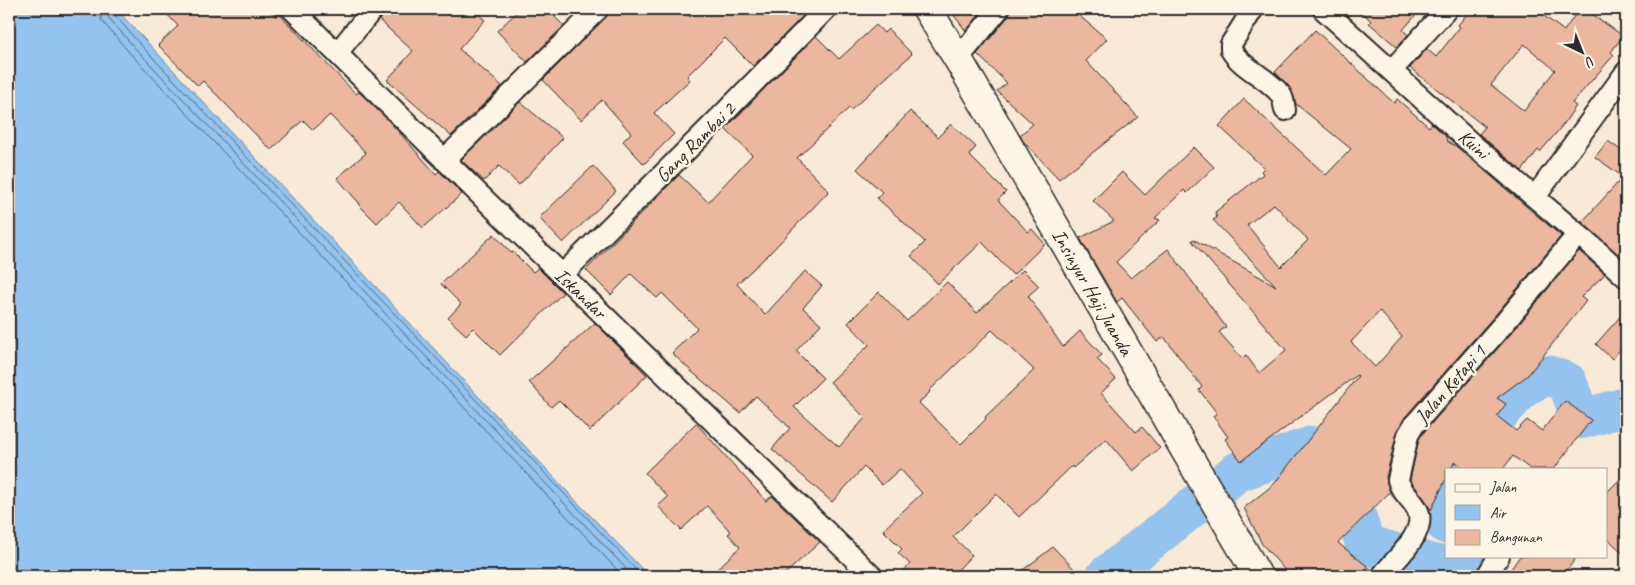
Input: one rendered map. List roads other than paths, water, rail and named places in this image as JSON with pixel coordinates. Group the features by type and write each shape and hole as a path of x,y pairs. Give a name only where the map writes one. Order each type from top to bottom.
{"street":[{"name":"Iskandar","path":"292,9 444,160 872,576"},
{"path":"337,53 373,9"},
{"path":"444,160 598,9"},
{"name":"Gang Rambai 2","path":"562,275 826,9"},
{"name":"Insinyur Haji Juanda","path":"927,9 958,59 1258,576"},
{"path":"958,59 999,9"},
{"path":"1253,9 1231,44 1231,50 1237,58 1278,92 1284,100 1286,110"},
{"name":"Kuini","path":"1323,9 1472,143 1626,277"},
{"path":"1392,70 1447,9"},
{"path":"1535,197 1626,72"},
{"name":"Jalan Ketapi 1","path":"1387,570 1409,546 1420,520 1419,513 1399,483 1399,474 1408,435 1420,418 1506,321 1578,234"},
{"path":"1487,576 1498,558"}],"water":[{"path":"9,9 116,9 580,505 649,576 9,576"}],"waterway":[{"path":"1460,468 1489,424 1525,386 1548,375 1567,382 1581,419 1626,407"},
{"path":"1106,576 1237,472 1312,446 1345,478 1365,544 1428,563 1454,568 1468,558"},
{"path":"1445,492 1440,503 1441,516 1445,523"}]}
